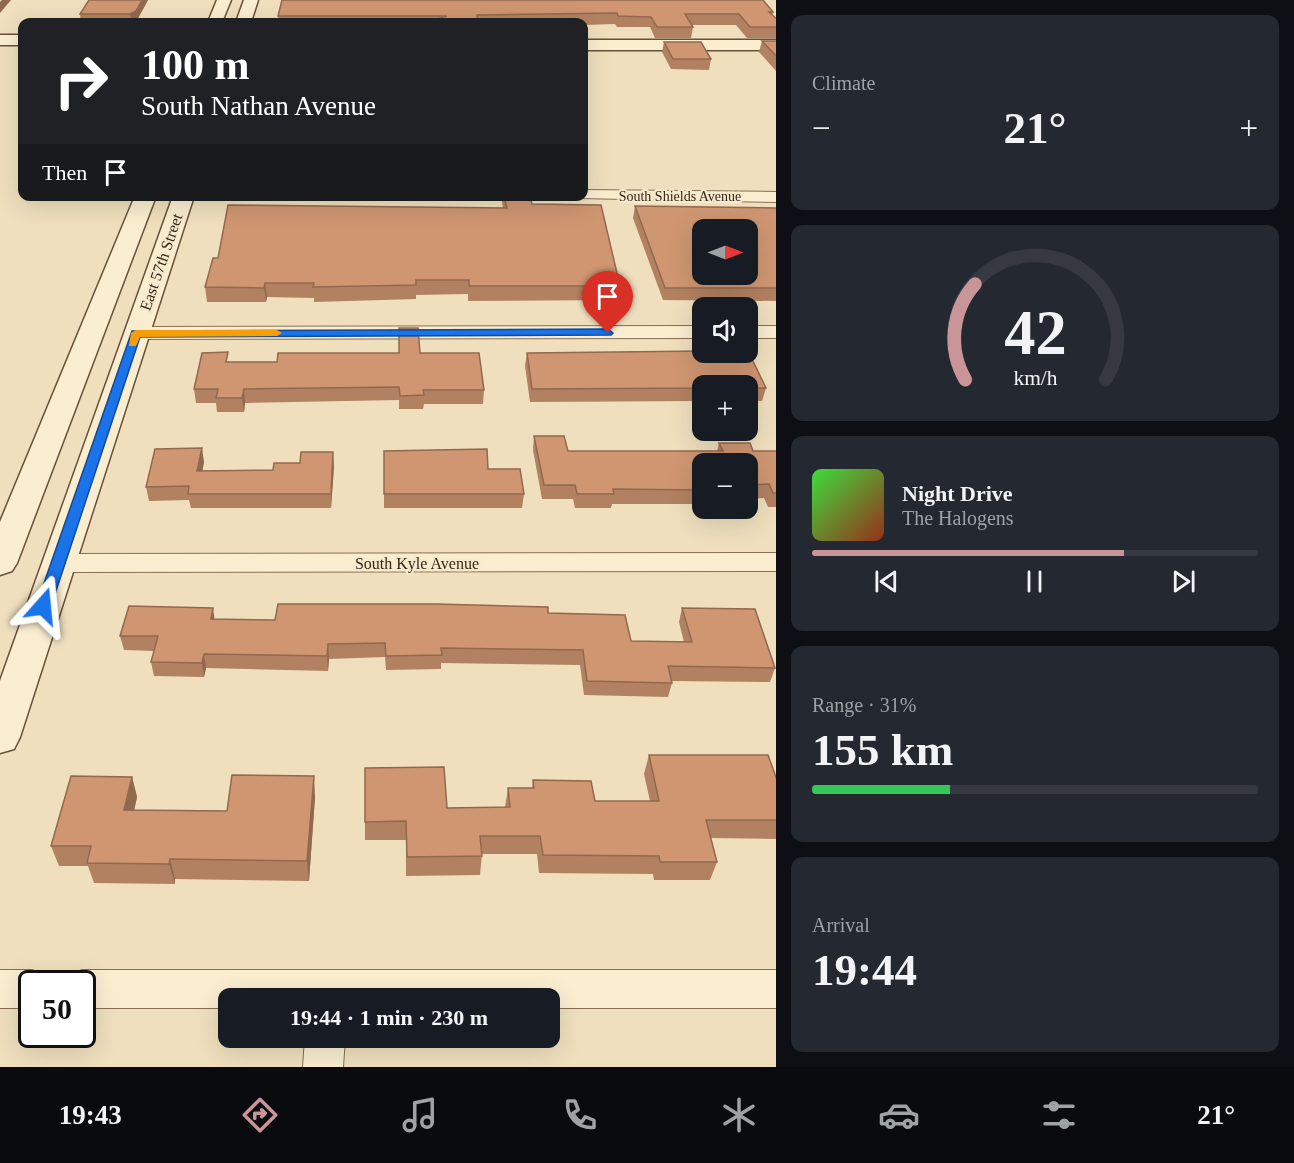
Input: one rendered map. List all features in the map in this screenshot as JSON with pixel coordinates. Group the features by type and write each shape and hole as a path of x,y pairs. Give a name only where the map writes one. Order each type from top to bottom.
{"main road":[{"path":"217,18 224,0"},
{"path":"244,18 251,0"},
{"path":"0,40 18,40"},
{"path":"588,45 776,45"},
{"path":"0,49 18,49"},
{"path":"0,563 144,201"},
{"name":"East 57th Street","path":"0,737 182,201"}],"street":[{"name":"South Shields Avenue","path":"588,195 776,197"},
{"path":"136,333 692,332"},
{"path":"758,332 776,332"},
{"name":"South Kyle Avenue","path":"58,563 776,562"},
{"path":"0,989 18,989"},
{"path":"96,989 218,992"},
{"path":"560,991 776,989"},
{"path":"323,1067 324,1048"}],"building":[{"path":"89,0 142,0 136,11 130,14 80,14"},
{"path":"282,0 763,0 773,12 769,12 776,18 776,27 750,27 739,14 685,14 693,27 657,27 651,17 618,16 617,13 477,15 477,18 278,16"},
{"path":"762,41 776,41 776,56"},
{"path":"664,42 701,42 711,59 673,59"},
{"path":"505,201 531,201 532,204 601,205 620,286 469,286 469,280 416,280 416,285 313,287 314,283 265,283 264,288 205,287 213,258 218,258 228,205 507,208"},
{"path":"635,206 776,208 776,288 665,288"},
{"path":"399,328 418,328 420,353 479,353 484,390 423,390 424,395 400,396 399,387 244,389 242,398 216,398 218,389 194,389 202,353 228,352 226,362 277,362 278,353 399,353"},
{"path":"692,351 692,363 754,363 766,388 758,388 758,375 692,375 692,388 532,389 527,353"},
{"path":"534,436 564,436 568,451 723,451 719,443 750,443 753,451 776,451 776,493 773,493 769,484 758,484 758,453 692,453 692,490 613,489 614,494 577,494 575,485 544,485"},
{"path":"202,448 197,471 273,470 274,463 300,463 301,452 333,452 331,494 188,494 189,486 146,487 155,449"},
{"path":"487,449 488,469 520,469 524,494 384,494 384,451"},
{"path":"278,604 548,607 548,613 625,615 631,641 692,642 682,608 755,609 775,668 668,666 672,683 587,681 583,650 441,648 442,655 386,656 385,643 328,644 327,656 204,654 202,663 151,662 158,636 120,636 129,606 213,608 211,619 275,620"},
{"path":"649,755 768,755 776,777 776,820 706,820 717,862 660,862 659,856 543,855 540,836 480,836 482,856 407,857 406,821 365,822 365,768 444,767 447,808 510,807 508,788 534,788 533,780 591,781 595,801 659,801"},
{"path":"232,775 314,776 307,861 170,859 169,864 87,863 91,846 51,846 71,776 132,777 124,810 227,811"}],"slow traffic":[{"path":"133,344 136,333 277,333"}],"route":[{"path":"43,606 136,333 608,333"}]}
